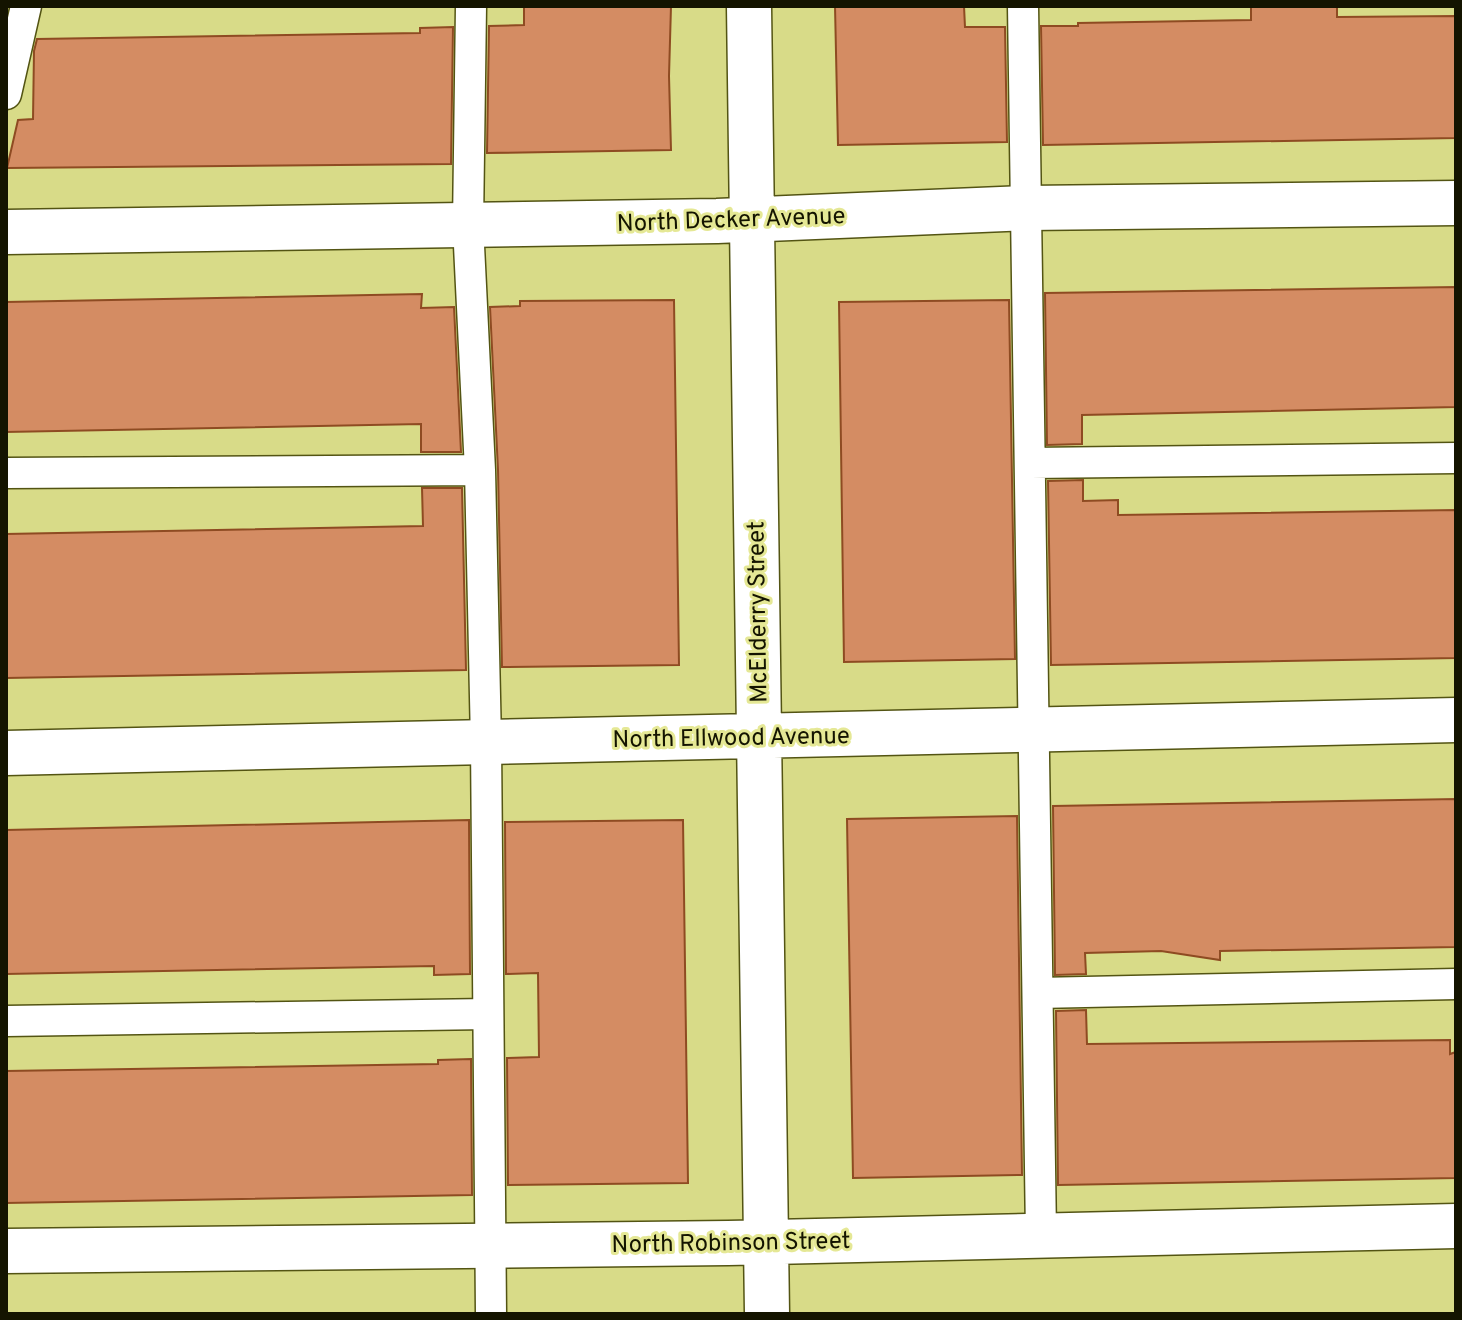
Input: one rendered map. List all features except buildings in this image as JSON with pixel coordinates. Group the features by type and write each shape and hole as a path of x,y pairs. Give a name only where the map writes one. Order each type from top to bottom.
{"street":[{"name":"McElderry Street","path":"749,6 767,1314"},
{"name":"North Decker Avenue","path":"6,232 752,220 1027,208 1456,203"},
{"name":"North Ellwood Avenue","path":"6,753 1456,720"},
{"name":"North Robinson Street","path":"6,1251 766,1242 1456,1226"}],"lane":[{"path":"6,94 26,6"},
{"path":"471,6 468,225 480,470 486,742 491,1314"},
{"path":"1023,6 1041,1235"},
{"path":"1031,463 1456,458"},
{"path":"6,473 480,470"},
{"path":"1038,993 1456,984"},
{"path":"6,1021 488,1014"}]}
